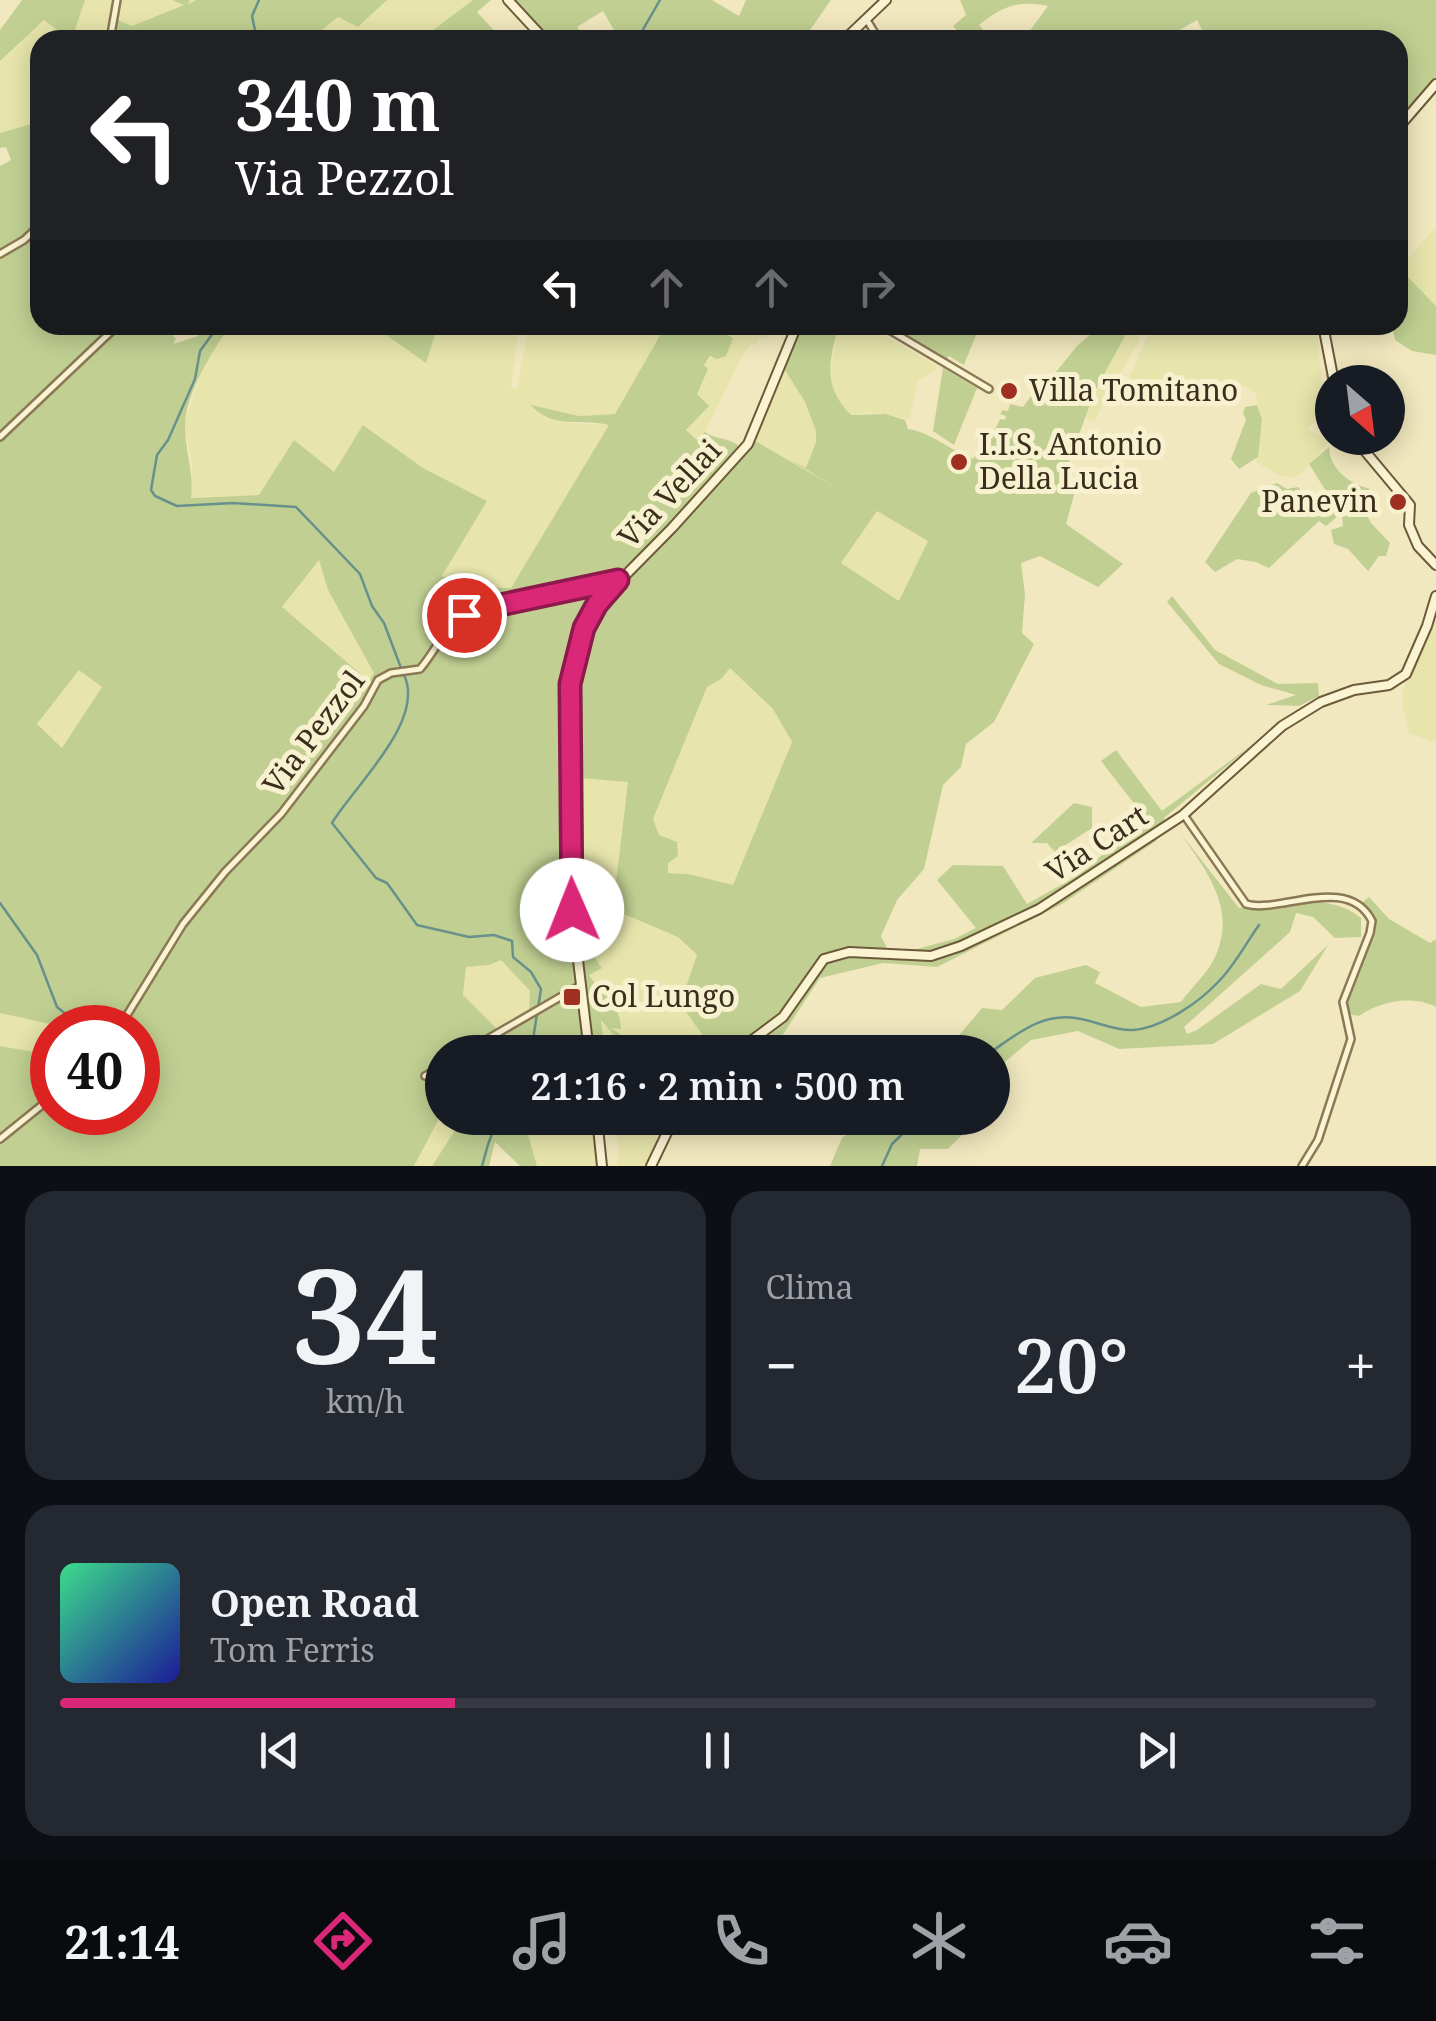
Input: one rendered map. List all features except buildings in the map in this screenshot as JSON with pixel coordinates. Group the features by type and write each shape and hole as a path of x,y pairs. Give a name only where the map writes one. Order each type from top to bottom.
{"street":[{"path":"112,30 117,0"},
{"path":"508,0 536,30"},
{"path":"854,30 886,0"},
{"path":"866,17 873,30"},
{"path":"1408,116 1436,84"},
{"path":"0,254 30,234"},
{"path":"0,436 107,335"},
{"name":"Via Vellai","path":"587,1035 572,910 570,684 584,628 597,604 618,580 672,528 748,444 793,335"},
{"path":"898,335 989,389"},
{"path":"1324,335 1330,365"},
{"path":"1368,455 1410,505 1409,525 1418,546 1436,566"},
{"name":"Via Pezzol","path":"133,1005 183,924 225,872 281,814 364,706 378,680 391,673 420,669 461,616 618,580"},
{"name":"Via Cart","path":"759,1035 783,1017 824,959 850,952 912,957 961,946 1040,909 1183,815 1282,726 1321,702 1354,690 1389,685 1406,674 1436,596"},
{"path":"1183,815 1246,904 1262,906 1314,896 1361,907 1372,921 1342,1002 1352,1039 1318,1140 1302,1166"},
{"path":"495,1035 581,984"},
{"path":"0,1139 30,1115"},
{"path":"599,1135 602,1166"},
{"path":"651,1166 666,1135"}],"shaded area":[{"path":"85,0 196,0 126,30 75,30"},
{"path":"387,0 473,0 433,30 322,30 338,16 359,27"},
{"path":"44,20 75,30 33,30"},
{"path":"30,33 30,124 0,133 0,61"},
{"path":"1436,227 1436,306 1408,278 1408,259"},
{"path":"224,335 388,335 425,362 434,335 518,335 511,388 517,389 527,335 660,335 615,414 579,416 532,406 543,417 610,425 511,588 484,587 479,593 442,577 487,501 423,468 364,425 333,472 259,495 191,498 192,464 184,424 206,359"},
{"path":"729,335 768,335 750,345 698,440 686,431 708,406 696,394 708,369 704,365 733,337"},
{"path":"837,335 884,335 936,365 936,370 918,381 909,419 866,412 851,415 838,402 831,387"},
{"path":"1126,335 1141,335 1094,421 1085,418"},
{"path":"1148,335 1317,335 1320,365 1315,365 1315,421 1308,429 1315,433 1317,455 1302,473 1292,478 1256,462 1262,419 1256,394 1237,382 1225,381 1206,400 1158,378 1150,386 1129,379"},
{"path":"783,367 805,402 816,431 806,469 752,439"},
{"path":"877,511 928,541 900,602 841,563"},
{"path":"320,558 328,590 375,673 369,681 282,607"},
{"path":"1436,596 1436,743 1409,733 1402,702 1406,674"},
{"path":"730,668 773,709 792,742 733,886 668,873 653,819 707,687"},
{"path":"79,669 102,687 63,748 37,725"},
{"path":"570,776 628,782 615,890 572,881"},
{"path":"590,900 678,937 697,956 687,984 673,995 704,1035 621,1035 612,1029 616,1035 602,1035 600,1019 612,996 598,989 589,975 592,956 588,932 594,916"},
{"path":"501,959 530,991 530,1014 500,1032 463,996 466,966"},
{"path":"0,1013 30,1020 30,1051 0,1046"},
{"path":"430,1135 452,1135 432,1166 414,1166"},
{"path":"528,1135 599,1135 602,1166 537,1166"},
{"path":"615,1135 666,1135 651,1166 616,1166 620,1149"}],"green space":[{"path":"22,0 85,0 75,30 57,30 44,20 0,61 0,30"},
{"path":"172,0 190,0 188,4 196,0 387,0 358,27 338,17 322,30 111,30 112,18 132,26 184,5"},
{"path":"473,0 491,0 477,12 494,30 433,30"},
{"path":"512,0 712,0 739,16 746,0 831,0 810,30 614,30 603,11 577,27 579,30 542,30"},
{"path":"960,0 1436,0 1436,77 1408,112 1408,30 1202,30 1197,20 1180,30 1030,30 1048,6 1019,4 1003,9 979,25 983,30 956,30 953,26 966,15"},
{"path":"30,124 30,335 173,335 176,339 173,344 199,335 224,335 201,373 186,414 191,498 259,495 294,440 334,472 363,425 423,468 487,501 442,576 479,593 484,587 511,588 609,425 548,418 531,405 579,416 615,414 660,335 733,338 726,356 710,356 704,365 708,369 697,394 709,406 686,430 697,440 705,432 734,442 738,445 734,457 600,596 587,612 577,638 597,604 752,439 838,489 787,458 806,468 816,442 805,402 783,367 797,335 837,335 830,373 835,394 851,415 885,414 905,420 908,429 973,459 984,443 988,444 1000,419 1005,420 1006,416 1000,414 1003,410 1008,411 1010,404 1023,407 1039,385 1043,388 1090,335 1126,335 1095,391 1064,475 1076,488 1066,524 1123,564 1098,587 1040,556 1021,563 1025,594 1022,633 1034,644 994,722 966,744 961,767 943,785 924,869 897,900 881,936 891,956 954,939 976,928 937,880 953,865 1003,866 1027,904 1077,876 1146,819 1101,761 1116,750 1162,811 1257,741 1165,817 1156,841 1062,904 937,967 883,963 820,978 783,1035 703,1035 673,994 687,984 697,955 678,937 591,900 591,944 602,968 589,975 617,1010 621,1029 611,1028 622,1035 614,1035 601,1020 603,1035 425,1035 425,1135 430,1135 414,1166 0,1166 0,1046 30,1051 30,1135 160,1135 160,1005 30,1005 30,1020 0,1013 0,166 11,160 6,147 0,148 0,133","holes":["877,511 928,541 899,601 841,563","319,560 328,590 374,673 369,681 282,607","730,668 773,709 792,742 733,885 668,873 668,863 678,856 677,842 659,835 653,819 707,687","79,670 102,687 62,748 37,724","570,777 628,782 615,890 572,882","501,960 530,991 529,1015 500,1032 463,995 466,967"]},
{"path":"1408,277 1436,306 1436,355 1412,351 1395,340 1394,335 1408,335"},
{"path":"386,335 435,335 426,363"},
{"path":"902,335 976,335 964,365 949,356 946,360"},
{"path":"943,368 977,388 954,445 933,431"},
{"path":"1257,405 1262,419 1258,457 1239,469 1231,459 1246,420 1243,413 1245,407"},
{"path":"1320,455 1330,455 1342,474 1370,489 1360,501 1371,523 1390,543 1386,556 1379,556 1368,571 1348,549 1334,544 1331,530 1343,526 1335,507 1338,516 1326,526 1319,521 1269,568 1237,559 1215,572 1205,562 1251,493 1277,483 1287,489 1298,487 1314,506 1331,499 1309,464"},
{"path":"1172,596 1215,650 1278,684 1318,683 1319,696 1299,706 1266,705 1296,695 1261,685 1219,664 1167,602"},
{"path":"1074,803 1092,807 1092,828 1055,852 1047,843 1031,843"},
{"path":"1181,834 1239,908 1302,901 1333,904 1361,918 1361,937 1335,938 1313,917 1296,913 1290,932 1184,1027 1187,1034 1197,1030 1261,984 1281,989 1328,945 1300,991 1213,1044 1119,1049 1078,1031 1031,1040 1010,1058 1010,1035 959,1035 982,1008 1002,1010 1035,978 1086,965 1100,972 1095,983 1141,1007 1181,1002 1212,963 1221,939 1221,907 1200,862"},
{"path":"1369,897 1389,919 1430,943 1436,939 1436,1007 1417,1001 1397,1001 1359,1016 1348,1014 1345,1002 1375,921 1362,903"},
{"path":"452,1135 528,1135 537,1166 520,1166 495,1142 489,1166 432,1166"},
{"path":"962,1135 948,1149 920,1149 917,1166 830,1166 842,1138"}],"waterway":[{"path":"255,30 252,16 259,0"},
{"path":"643,30 660,0"},
{"path":"212,335 200,351 195,379 168,440 157,455 151,490 155,496 177,506 233,503 296,507 360,574 401,668"},
{"path":"404,675 408,693 397,732 332,823 376,878 387,883 417,925 469,937 494,935 512,941 513,957 531,972 541,989 534,1035"},
{"path":"0,903 37,955 56,1005"},
{"path":"1010,1039 1032,1025 1055,1018 1133,1030 1168,1019 1219,981 1259,925"},
{"path":"482,1166 492,1135"},
{"path":"882,1166 892,1144 901,1135"}],"place":[{"name":"Villa Tomitano","path":"1009,391"},
{"name":"I.I.S. Antonio Della Lucia","path":"959,462"},
{"name":"Panevin","path":"1398,502"},
{"name":"Col Lungo","path":"572,997"}],"route":[{"path":"464,615 618,580 597,604 584,628 570,684 572,910"}]}
